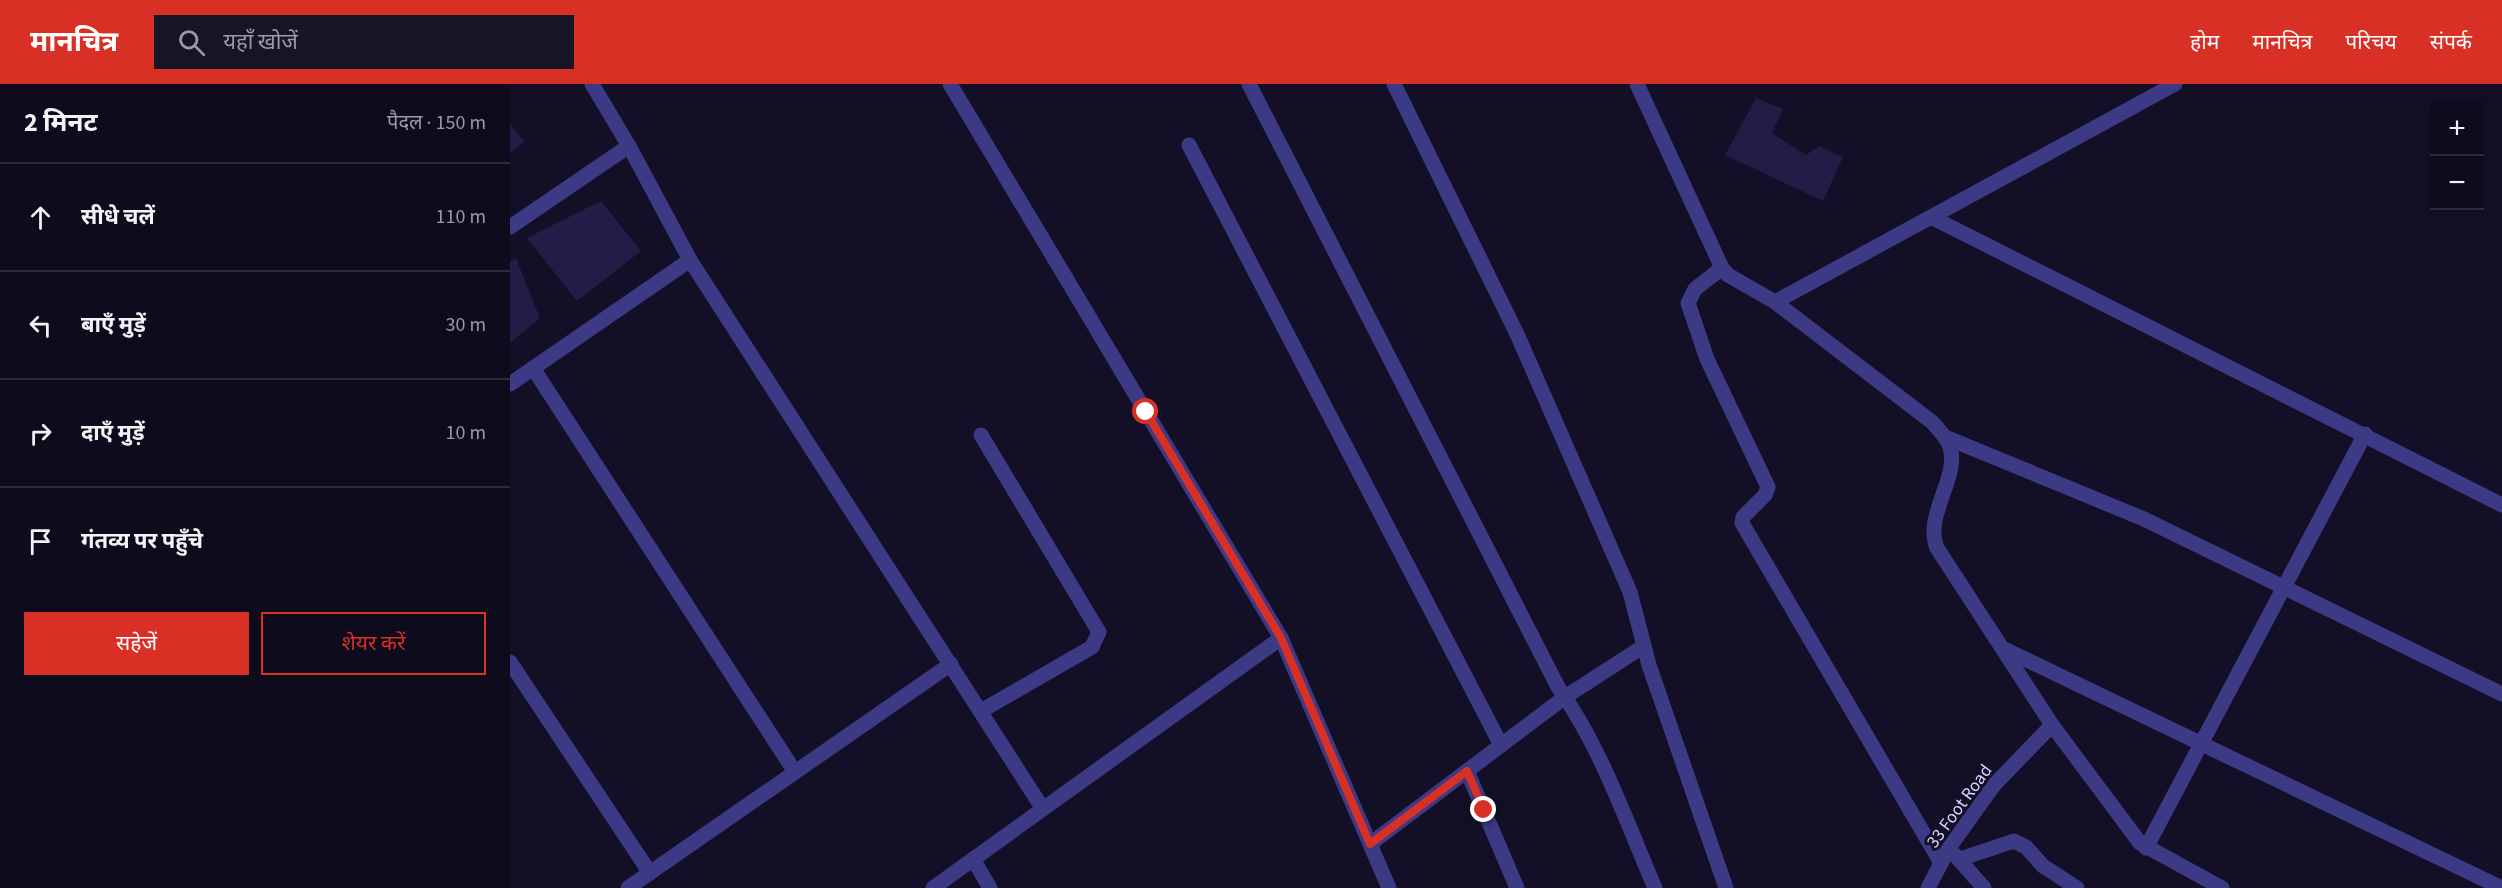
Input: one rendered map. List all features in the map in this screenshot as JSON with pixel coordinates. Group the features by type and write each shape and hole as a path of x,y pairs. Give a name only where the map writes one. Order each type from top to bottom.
{"street":[{"path":"592,84 630,146 690,260 1043,809"},
{"path":"950,84 1281,638 1389,888"},
{"path":"1249,84 1412,403 1600,762 1655,888"},
{"path":"1394,84 1522,345 1630,592 1644,646 1726,888"},
{"path":"1637,84 1722,268 1728,275 1775,302 1932,422 1945,437 1952,460 1933,530 1933,539 2052,725 2135,838 2146,848 2222,888"},
{"path":"1775,302 2175,84"},
{"path":"510,226 630,146"},
{"path":"1189,146 1502,745"},
{"path":"1930,217 2365,434 2502,505"},
{"path":"510,384 690,260"},
{"path":"1722,268 1695,289 1688,303 1691,318 1707,359 1768,487 1765,495 1743,517 1742,524 1941,863"},
{"path":"533,368 795,772"},
{"path":"2146,848 2365,434"},
{"path":"981,435 1099,632 1092,646 981,711"},
{"path":"1945,437 2144,519 2502,694"},
{"path":"933,888 1281,638"},
{"path":"1370,844 1565,697 1644,646"},
{"path":"2003,648 2502,888"},
{"path":"510,662 650,873"},
{"path":"628,888 951,664"},
{"name":"33 Foot Road","path":"1928,888 1949,848 1994,785 2052,725"},
{"path":"1467,771 1517,888"},
{"path":"1960,860 2014,841 2026,847 2043,866 2077,888"},
{"path":"1949,848 1984,888"},
{"path":"973,859 990,888"}],"building":[{"path":"1756,98 1783,109 1772,133 1806,155 1819,146 1843,157 1823,201 1725,155"},
{"path":"510,123 524,142 510,153"},
{"path":"601,201 641,251 577,301 527,238"},
{"path":"516,258 540,318 510,343 510,262"}],"route":[{"path":"1146,412 1281,638 1370,844 1467,771 1484,810"}]}
